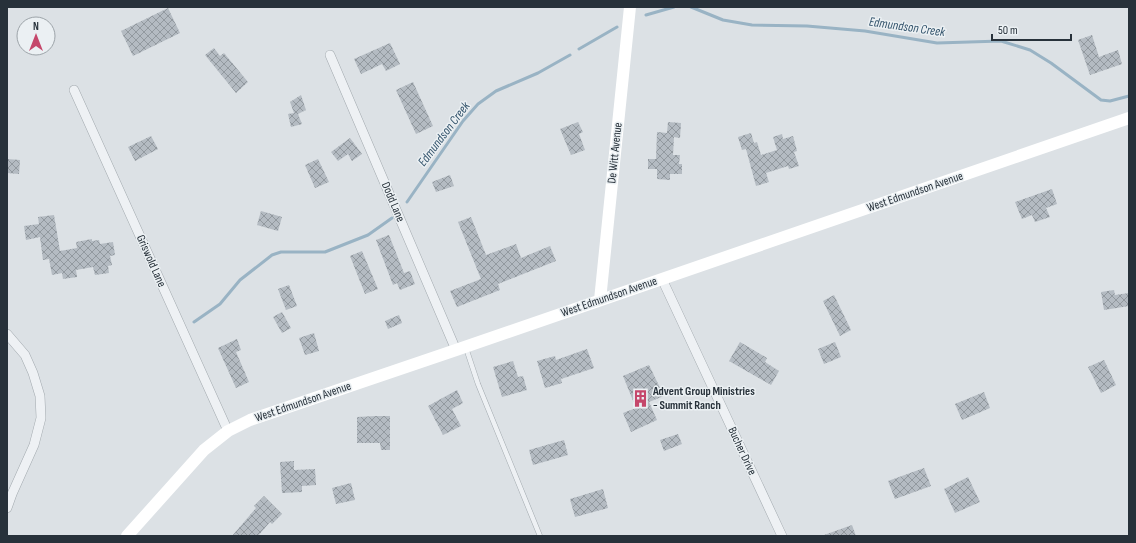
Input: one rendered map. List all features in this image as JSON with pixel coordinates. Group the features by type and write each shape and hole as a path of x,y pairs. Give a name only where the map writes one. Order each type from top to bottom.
{"street":[{"name":"De Witt Avenue","path":"600,300 630,7"},
{"name":"Dodd Lane","path":"330,55 461,348"},
{"name":"Griswold Lane","path":"74,90 228,431"},
{"name":"West Edmundson Avenue","path":"127,536 204,450 228,431 250,420 1129,118"},
{"name":"Bucher Drive","path":"662,279 782,536"},
{"path":"7,334 25,355 40,396 41,418 34,445 7,508"}],"lane":[{"path":"461,348 478,384 540,536"}],"building":[{"path":"168,8 180,33 133,56 121,31"},
{"path":"1092,35 1099,57 1118,50 1122,64 1090,75 1078,40"},
{"path":"390,43 400,64 386,71 382,64 361,74 354,59"},
{"path":"214,48 220,56 224,53 248,82 236,93 205,55"},
{"path":"413,82 433,126 416,134 396,90"},
{"path":"301,95 306,110 298,114 302,124 291,127 288,114 294,113 290,102"},
{"path":"578,122 583,132 579,134 585,150 571,155 560,129"},
{"path":"668,122 681,123 680,138 674,137 673,155 680,155 679,164 682,164 682,174 670,174 670,180 657,179 657,169 648,169 648,159 656,159 657,132 667,133"},
{"path":"751,133 754,143 757,142 761,155 777,150 773,137 782,134 783,139 793,136 797,151 794,152 799,166 789,169 788,166 766,173 769,182 756,186 746,149 742,150 738,137"},
{"path":"151,136 158,149 135,161 128,147"},
{"path":"350,138 362,154 352,161 348,154 338,161 331,152"},
{"path":"7,159 20,160 19,174 7,173"},
{"path":"318,159 329,182 315,188 305,165"},
{"path":"450,175 454,186 436,192 432,182"},
{"path":"1052,189 1057,204 1046,208 1050,217 1035,222 1032,215 1022,219 1015,202"},
{"path":"261,211 282,217 278,231 257,225"},
{"path":"54,215 60,251 77,248 76,242 92,239 92,241 99,240 100,244 113,242 115,255 110,256 112,265 108,266 109,273 95,275 93,267 76,270 77,277 63,279 62,273 52,275 49,259 43,260 40,237 26,240 24,226 39,224 38,217"},
{"path":"471,217 486,255 516,244 521,258 550,246 556,261 498,284 500,290 457,307 450,291 481,279 458,222"},
{"path":"389,235 404,273 410,271 415,284 400,290 397,283 393,285 376,240"},
{"path":"362,251 378,289 365,294 350,256"},
{"path":"289,285 297,306 286,310 278,289"},
{"path":"1114,290 1115,295 1129,293 1129,306 1104,310 1101,292"},
{"path":"834,295 851,330 840,336 823,301"},
{"path":"282,312 291,328 282,333 273,317"},
{"path":"399,315 402,323 388,329 385,321"},
{"path":"314,333 319,351 305,355 299,338"},
{"path":"237,339 241,350 236,352 249,382 236,388 218,348"},
{"path":"740,342 767,358 765,362 779,371 771,385 729,361"},
{"path":"835,342 841,357 824,364 818,349"},
{"path":"587,349 594,368 561,379 562,383 545,388 537,361 555,356 556,360"},
{"path":"1104,360 1116,385 1101,393 1088,367"},
{"path":"513,361 518,377 523,376 527,390 502,397 493,367"},
{"name":"Advent Group Ministries - Summit Ranch","path":"649,365 664,396 649,402 657,420 631,432 623,413 636,408 623,376"},
{"path":"457,390 463,403 452,409 461,426 443,435 428,406"},
{"path":"984,392 990,408 962,420 955,404"},
{"path":"390,416 390,450 381,450 380,443 357,443 357,417"},
{"path":"678,434 682,444 664,451 660,440"},
{"path":"564,440 568,455 533,465 529,450"},
{"path":"294,461 294,470 315,469 316,485 302,486 302,492 282,493 280,462"},
{"path":"924,468 931,486 895,499 888,481"},
{"path":"968,477 980,502 955,513 944,489"},
{"path":"351,483 355,500 336,504 332,488"},
{"path":"603,489 608,508 575,517 570,499"},
{"path":"264,496 282,514 272,524 270,522 258,536 232,536 256,508 254,506"},
{"path":"852,525 856,536 824,536 824,535"}],"waterway":[{"name":"Edmundson Creek","path":"646,15 674,7"},
{"name":"Edmundson Creek","path":"691,7 723,20 752,25 807,26 865,31 937,43 1001,41 1030,50 1051,63 1101,100 1110,101 1129,96"},
{"name":"Edmundson Creek","path":"579,49 617,27"},
{"name":"Edmundson Creek","path":"407,202 463,121 478,104 496,91 538,73 570,55"},
{"name":"Edmundson Creek","path":"194,322 220,304 240,280 272,255 281,252 325,252 368,235 392,218"}],"place":[{"name":"Advent Group Ministries - Summit Ranch","path":"640,398"}]}
